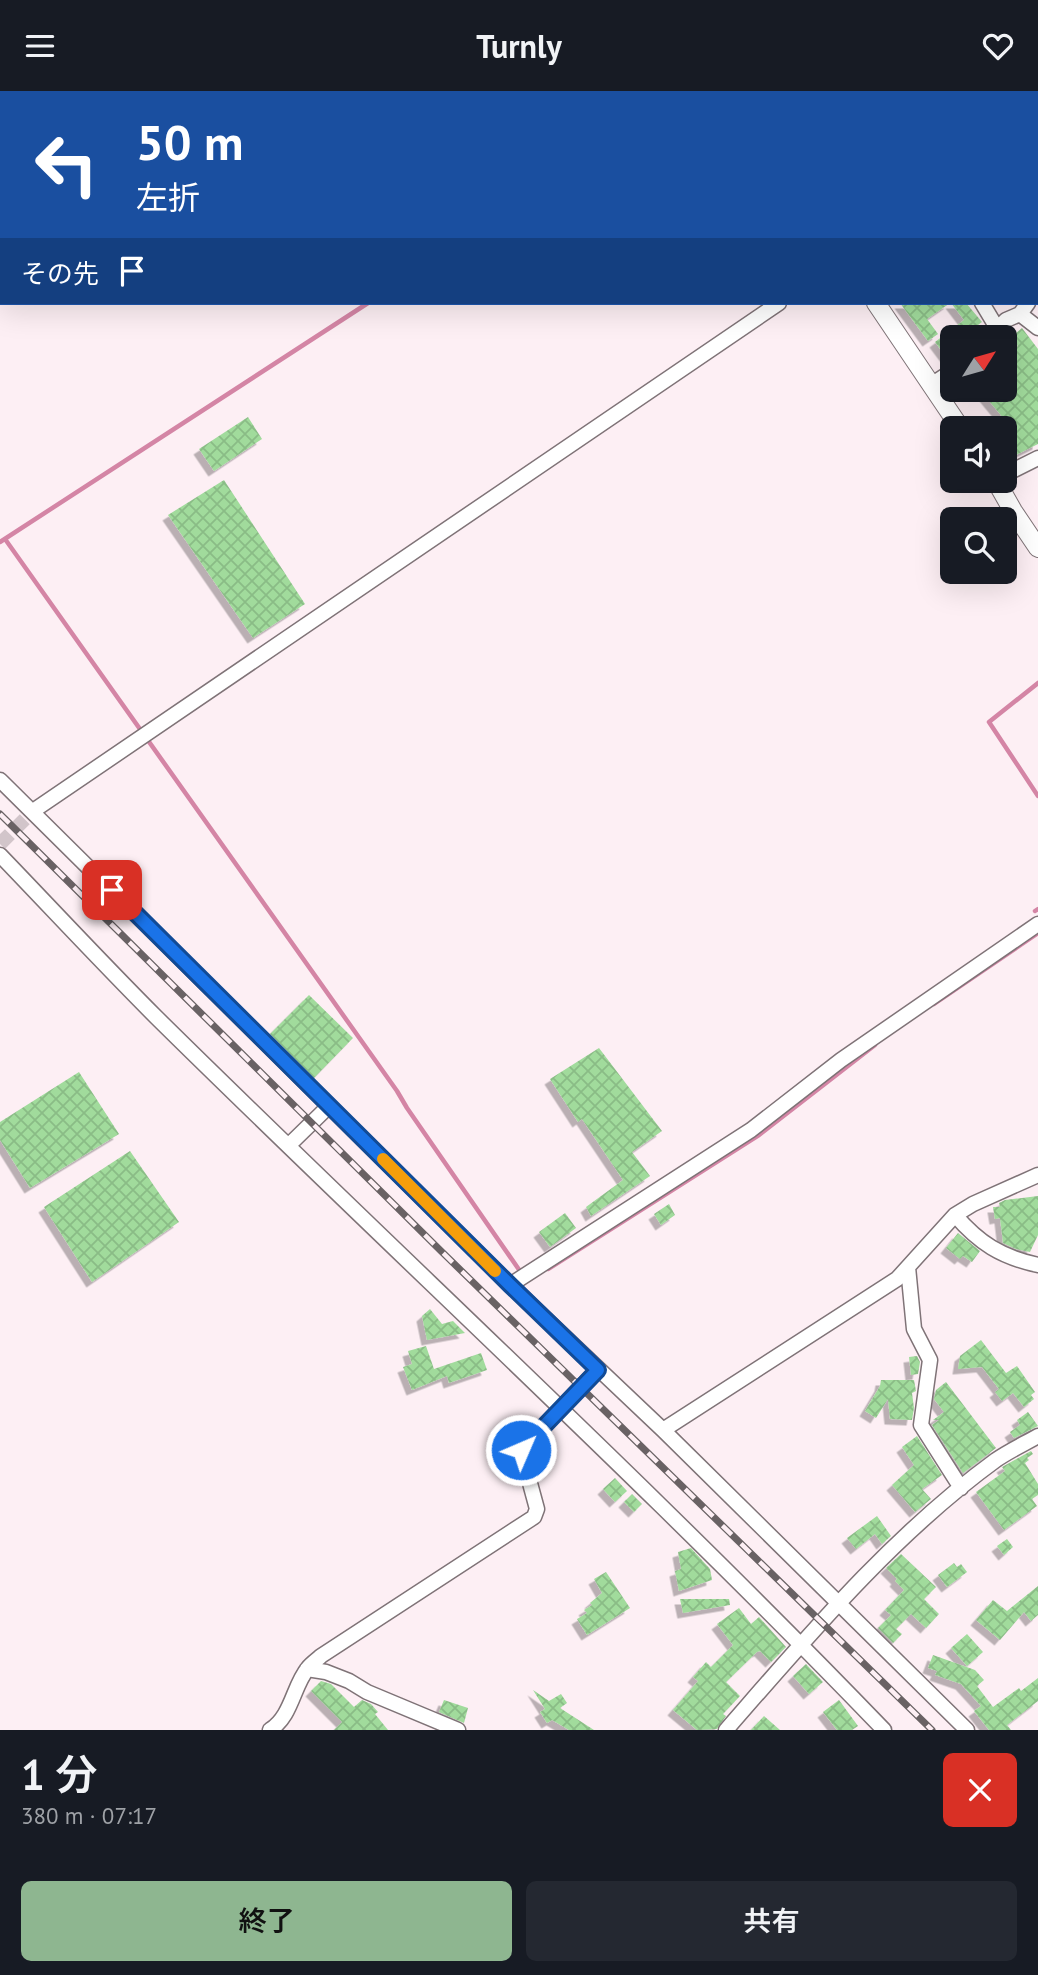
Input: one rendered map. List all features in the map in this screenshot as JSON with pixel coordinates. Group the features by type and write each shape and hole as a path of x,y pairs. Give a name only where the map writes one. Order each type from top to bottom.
{"street":[{"path":"33,811 776,305"},
{"path":"877,305 952,416"},
{"path":"983,305 989,325"},
{"path":"1001,325 1024,308 1038,328"},
{"path":"931,385 940,379"},
{"path":"1017,468 1038,458"},
{"path":"1003,493 1038,548"},
{"path":"0,780 510,1285 663,1430 967,1730"},
{"path":"0,855 155,1015 562,1408 801,1644 879,1728"},
{"path":"510,1285 751,1130 841,1061 1038,924"},
{"path":"289,1145 329,1106"},
{"path":"663,1430 897,1279 955,1215 1038,1175"},
{"path":"955,1215 984,1244 1000,1253 1038,1265"},
{"path":"908,1267 914,1329 930,1360 921,1425 961,1488"},
{"path":"270,1730 278,1725 307,1669 321,1656 534,1517 537,1510 521,1450 598,1370"},
{"path":"726,1730 838,1604 905,1537 998,1458 1038,1436"},
{"path":"307,1669 327,1672 457,1730"}],"building":[{"path":"901,305 947,305 927,319 938,334 928,341"},
{"path":"953,305 968,305 982,322 978,325 957,325 964,320"},
{"path":"1022,328 1038,349 1038,444 1017,454 1017,416 1002,416 991,403 1017,403 1017,332"},
{"path":"248,417 262,439 214,471 199,449"},
{"path":"224,480 305,604 253,638 168,515"},
{"path":"309,995 353,1038 314,1078 270,1034"},
{"path":"599,1048 662,1131 632,1152 650,1176 591,1216 586,1207 623,1180 582,1119 578,1122 550,1079"},
{"path":"79,1072 119,1134 30,1188 0,1140 0,1122"},
{"path":"130,1151 179,1222 92,1282 44,1207"},
{"path":"1038,1196 1038,1235 1030,1252 1003,1243 1000,1218 995,1219 993,1207 1000,1207 999,1203 1005,1200"},
{"path":"669,1204 675,1215 661,1225 654,1214"},
{"path":"565,1213 576,1228 550,1247 539,1232"},
{"path":"958,1233 980,1251 972,1262 963,1256 960,1259 946,1248"},
{"path":"430,1309 442,1324 453,1321 465,1333 427,1340 422,1316"},
{"path":"981,1340 1006,1373 1017,1366 1035,1392 1031,1395 1034,1399 1024,1407 1013,1393 1002,1401 995,1392 999,1389 982,1367 958,1369 960,1356"},
{"path":"426,1346 434,1369 481,1353 487,1370 449,1383 447,1376 412,1390 403,1367 412,1364 408,1351"},
{"path":"917,1356 920,1362 918,1374 911,1375 909,1357"},
{"path":"881,1380 914,1380 916,1391 912,1393 912,1420 890,1419 888,1399 876,1418 865,1411"},
{"path":"946,1382 996,1448 963,1473 932,1425 939,1420 933,1420 944,1412 934,1399 936,1390"},
{"path":"1028,1412 1038,1426 1014,1438 1010,1432 1020,1425 1017,1420"},
{"path":"917,1436 942,1475 922,1489 931,1499 915,1512 892,1485 914,1465 902,1447"},
{"path":"1031,1451 1033,1454 1025,1463 1038,1484 1038,1495 1032,1499 1037,1506 1004,1530 976,1492 1005,1471 1002,1467"},
{"path":"615,1478 627,1491 615,1502 603,1489"},
{"path":"632,1494 642,1504 634,1512 624,1502"},
{"path":"877,1516 891,1536 882,1544 875,1534 856,1549 847,1538"},
{"path":"1007,1539 1013,1547 1004,1555 997,1546"},
{"path":"691,1548 710,1569 712,1580 679,1591 675,1571 681,1569 678,1552"},
{"path":"901,1554 936,1587 924,1599 939,1614 926,1628 911,1614 896,1629 902,1634 893,1643 878,1628 891,1615 885,1610 904,1590 886,1568"},
{"path":"954,1563 957,1567 961,1564 967,1572 947,1587 938,1575"},
{"path":"606,1572 630,1608 587,1635 577,1619 587,1613 584,1610 602,1593 594,1579"},
{"path":"1038,1586 1038,1615 1031,1621 1024,1612 1000,1640 976,1620 993,1600 1007,1611"},
{"path":"680,1599 729,1599 730,1605 683,1613"},
{"path":"739,1608 751,1624 759,1617 786,1647 771,1662 760,1651 757,1652 726,1682 740,1696 723,1714 726,1716 717,1729 697,1730 673,1710 698,1681 693,1677 706,1662 711,1667 733,1645 717,1624"},
{"path":"967,1634 983,1652 967,1666 951,1648"},
{"path":"933,1655 975,1670 984,1680 977,1686 993,1707 1038,1678 1038,1701 1007,1725 1011,1730 989,1730 974,1711 981,1706 961,1684 935,1675 937,1671 928,1668"},
{"path":"806,1664 823,1682 809,1694 793,1676"},
{"path":"321,1681 331,1684 354,1707 362,1700 371,1704 378,1712 375,1714 388,1730 334,1730 342,1722 311,1691"},
{"path":"533,1690 549,1701 561,1694 567,1703 560,1708 594,1730 569,1730 552,1720 547,1723 540,1712 545,1709"},
{"path":"444,1700 468,1708 464,1723 439,1712"},
{"path":"839,1700 858,1726 852,1730 837,1730 823,1712"},
{"path":"764,1716 780,1730 751,1730"}],"waterway":[{"path":"0,542 365,305"},
{"path":"5,539 397,1091 522,1274"},
{"path":"1038,683 989,722 1038,796"},
{"path":"934,1004 1038,933"},
{"path":"548,1269 759,1135 875,1045"}],"tunnel":[{"path":"0,844 33,811"}],"railway":[{"path":"0,814 441,1251 932,1730"}],"slow traffic":[{"path":"383,1159 495,1271"}],"route":[{"path":"112,890 598,1370 521,1450"}]}
